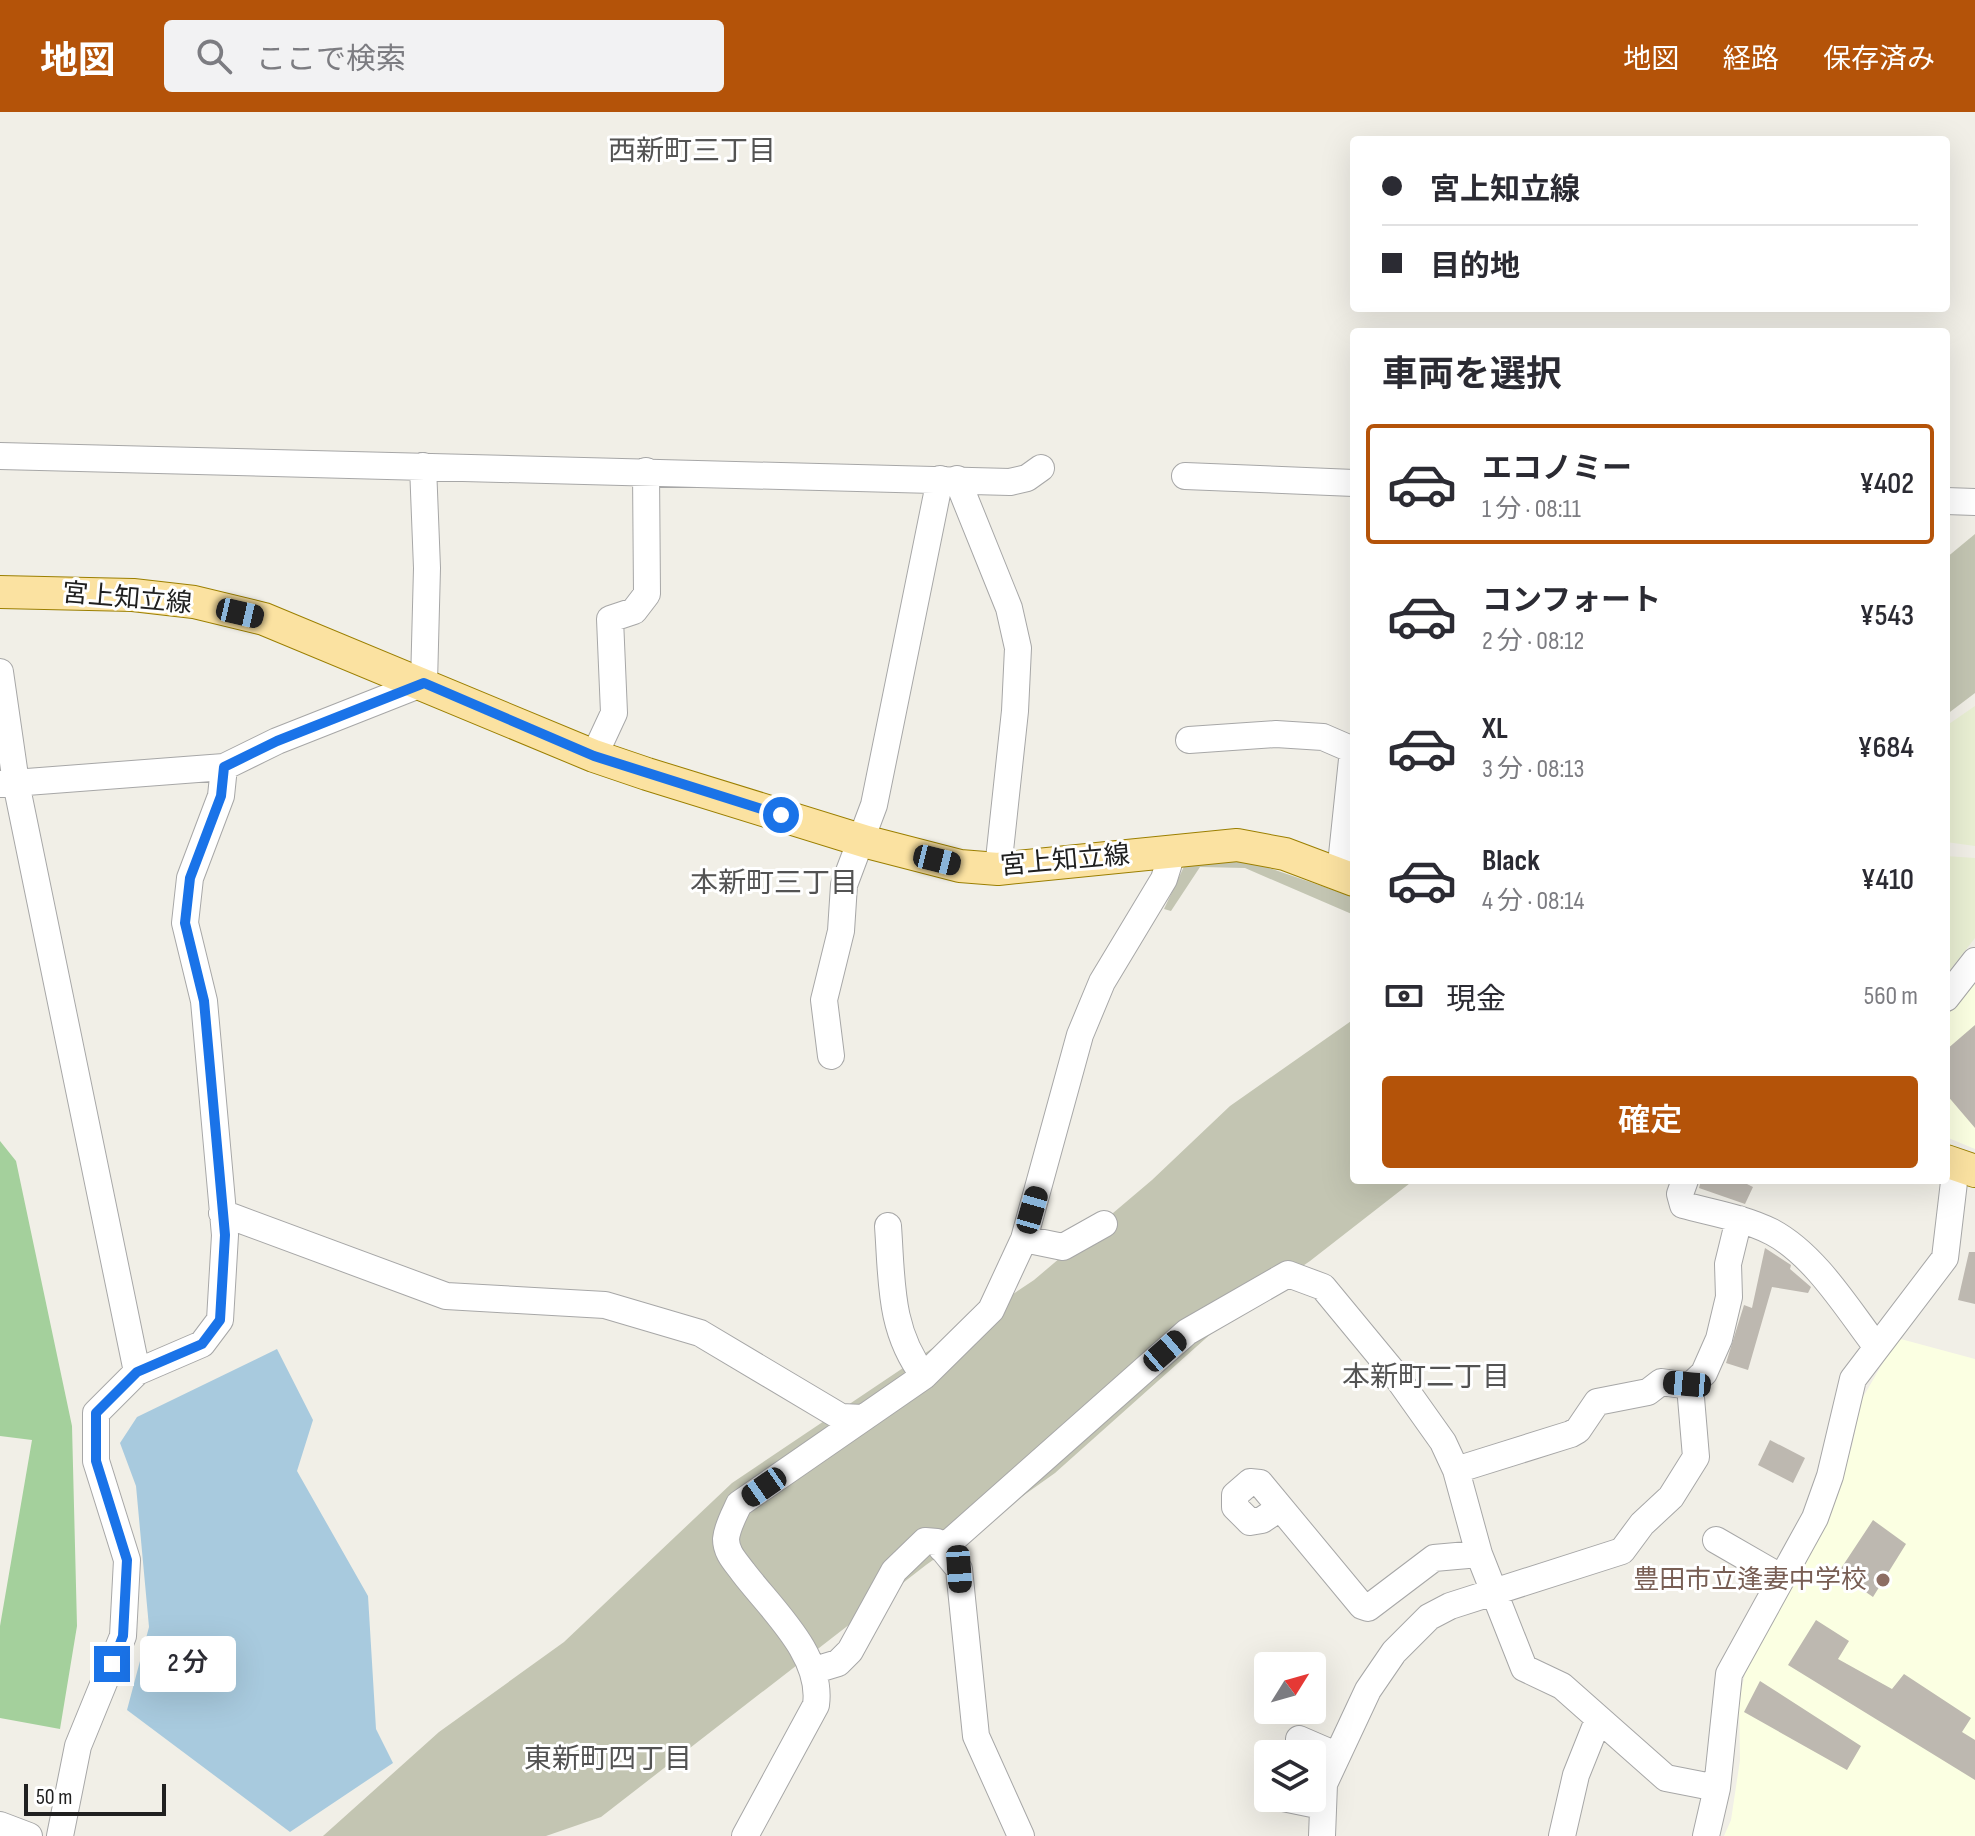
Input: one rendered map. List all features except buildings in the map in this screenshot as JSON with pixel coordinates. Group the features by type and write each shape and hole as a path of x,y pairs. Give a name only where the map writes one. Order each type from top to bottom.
{"main road":[{"name":"宮上知立線","path":"0,592 71,592 194,602 264,619 594,756 862,840 960,866 998,869 1237,845 1285,854 1347,877"}],"street":[{"path":"0,456 1010,482 1027,478 1041,468"},
{"path":"8,784 224,767 277,741 424,683 427,568 423,466"},
{"path":"594,756 614,713 610,619 634,611 647,594 646,471"},
{"path":"1185,476 1350,483"},
{"path":"831,1056 824,1000 841,931 844,885 874,805 948,479"},
{"path":"948,479 1009,608 1018,648 1017,695 998,869"},
{"path":"1950,501 1975,502"},
{"path":"0,672 8,784 137,1372"},
{"path":"1189,740 1276,734 1323,737 1350,749"},
{"path":"60,1836 78,1746 123,1636 127,1560 96,1461 96,1413 137,1372 202,1344 220,1320 225,1279 222,1213 204,1001 185,923 190,878 221,796 224,767"},
{"path":"1347,877 1350,814"},
{"path":"745,1836 816,1705 819,1686 815,1670 728,1551 728,1527 739,1504 924,1376 991,1310 1024,1239 1080,1035 1102,982 1150,906 1173,850"},
{"path":"1950,993 1975,961"},
{"path":"1706,1836 1717,1788 1729,1674 1815,1518 1830,1476 1853,1379 1945,1258 1959,1166"},
{"path":"1684,1184 1680,1194 1683,1205 1739,1219 1774,1233 1798,1251 1876,1346"},
{"path":"222,1213 446,1296 605,1305 700,1333 841,1417 863,1418"},
{"path":"1690,1386 1704,1373 1719,1339 1729,1297 1728,1264 1739,1219"},
{"path":"1024,1239 1063,1247 1104,1224"},
{"path":"888,1226 899,1334 924,1376"},
{"path":"942,1549 1187,1332 1288,1274 1323,1287 1394,1373 1443,1442 1456,1470 1479,1554 1524,1668 1562,1686 1666,1778 1717,1788"},
{"path":"1456,1470 1571,1434 1578,1430 1597,1402 1648,1392 1661,1382 1690,1386"},
{"path":"1326,1779 1368,1690 1394,1652 1429,1617 1450,1606 1622,1551 1642,1524 1671,1497 1696,1457 1690,1386"},
{"path":"1280,1508 1362,1606 1368,1608 1434,1558 1479,1554"},
{"path":"1716,1540 1782,1578"},
{"path":"815,1670 838,1663 850,1651 894,1571 925,1541 937,1542 959,1569 976,1736 1021,1836"},
{"path":"1562,1836 1576,1775 1598,1720"},
{"path":"1299,1739 1336,1755"},
{"path":"1322,1812 1322,1836"},
{"path":"0,1825 29,1836"}],"shaded area":[{"path":"1975,534 1975,693 1950,712 1950,555"},
{"path":"1975,706 1975,846 1950,843 1950,723"},
{"path":"1950,856 1975,858 1975,938 1950,970"},
{"path":"1237,857 1350,896 1350,913 1245,868 1200,867 1171,911 1164,909 1188,858"},
{"path":"1975,967 1975,1149 1950,1139 1950,997"},
{"path":"1350,1022 1350,1184 1409,1184 1310,1261 1233,1314 1055,1473 926,1565 601,1817 546,1836 323,1836 439,1732 564,1642 732,1483 1034,1280 1152,1180 1230,1106"},
{"name":"豊田市立逢妻中学校","path":"1897,1338 1975,1359 1975,1836 1724,1836 1731,1820 1740,1760 1739,1701 1746,1669 1826,1519 1852,1446 1862,1399"}],"green space":[{"path":"0,1141 16,1161 72,1426 77,1626 60,1729 0,1718 0,1626 32,1440 0,1436"}],"water":[{"path":"277,1349 313,1420 297,1471 368,1596 376,1729 393,1763 290,1832 127,1710 149,1627 136,1486 120,1443 137,1417"}],"place":[{"name":"豊田市立逢妻中学校","path":"1883,1580"}],"district":[{"name":"西新町三丁目","path":"692,151"},
{"name":"本新町三丁目","path":"774,883"},
{"name":"本新町二丁目","path":"1426,1377"},
{"name":"東新町四丁目","path":"608,1759"}],"route":[{"path":"112,1664 123,1636 127,1560 96,1461 96,1413 137,1372 177,1352 202,1344 220,1320 225,1279 225,1235 204,1001 185,923 190,878 221,796 224,767 277,741 424,683 594,756 781,815"}]}
